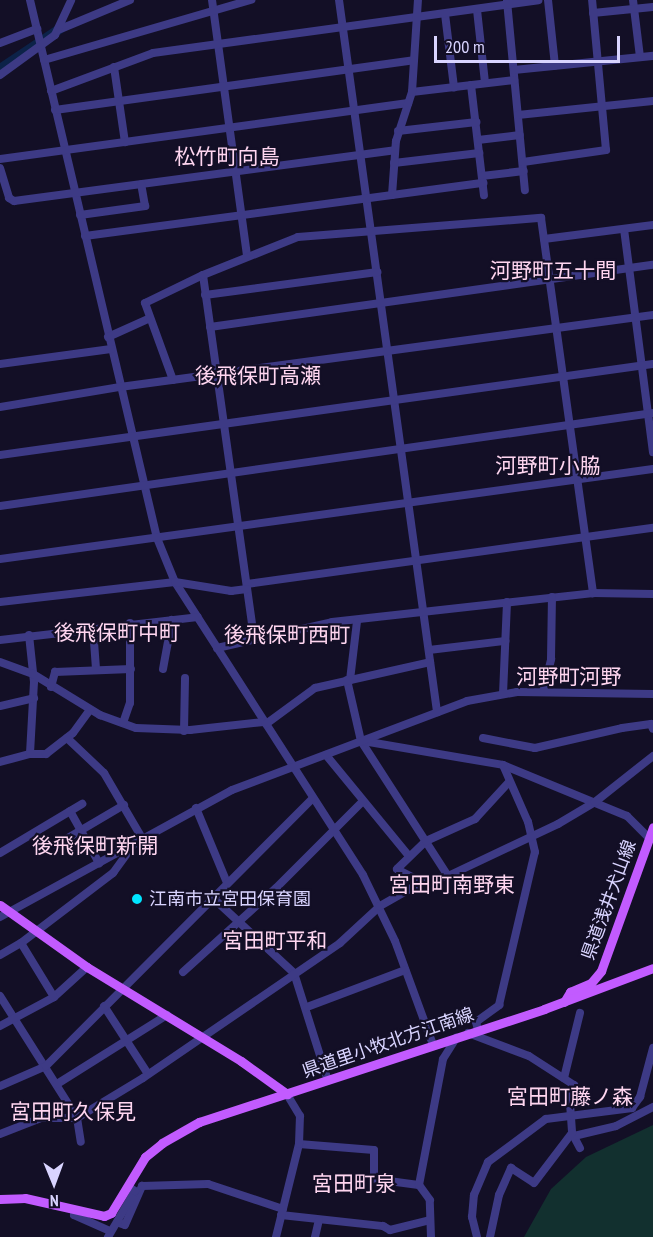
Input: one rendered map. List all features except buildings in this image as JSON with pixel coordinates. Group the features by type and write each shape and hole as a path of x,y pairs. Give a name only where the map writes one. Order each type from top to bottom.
{"main road":[{"name":"県道浅井犬山線","path":"564,1002 570,992 591,983 601,971 653,827"},
{"name":"県道里小牧北方江南線","path":"0,905 87,967 167,1015 287,1094 564,1002 653,968"},
{"path":"0,1199 25,1198 104,1216 111,1214 145,1157 178,1133 287,1094"}],"street":[{"path":"30,0 157,538 176,582 380,906 434,1045"},
{"path":"59,28 71,0"},
{"path":"0,75 59,28 130,0"},
{"path":"212,0 247,256"},
{"path":"44,60 251,0"},
{"path":"339,0 437,712"},
{"path":"392,195 398,131 412,92 418,0"},
{"path":"51,91 153,53 538,0"},
{"path":"548,0 555,66"},
{"path":"522,162 603,153 602,106 592,0"},
{"path":"507,3 525,190"},
{"path":"593,13 634,4 653,6"},
{"path":"634,4 640,57"},
{"path":"477,10 485,83"},
{"path":"445,14 454,87"},
{"path":"0,43 37,29"},
{"path":"514,70 653,56"},
{"path":"55,110 414,60"},
{"path":"114,67 125,142"},
{"path":"412,92 514,80"},
{"path":"471,85 484,195"},
{"path":"518,115 653,101"},
{"path":"0,159 408,103"},
{"path":"398,131 476,122"},
{"path":"478,140 520,135"},
{"path":"0,168 9,198 14,201 395,150"},
{"path":"394,163 479,153"},
{"path":"85,236 392,195 524,171"},
{"path":"80,215 145,206 141,184"},
{"path":"173,380 144,303 202,275 298,237 541,218 593,593"},
{"path":"544,238 653,225"},
{"path":"624,229 651,414 653,452"},
{"path":"210,327 653,265"},
{"path":"205,295 377,272"},
{"path":"202,275 254,639"},
{"path":"0,407 120,387 653,315"},
{"path":"108,337 150,318"},
{"path":"0,364 111,349"},
{"path":"0,455 653,364"},
{"path":"0,506 651,414"},
{"path":"0,559 653,469"},
{"path":"0,602 176,582 231,591 417,561 653,528"},
{"path":"217,648 332,622 593,593 653,594"},
{"path":"543,692 551,659 552,597"},
{"path":"503,694 507,602"},
{"path":"0,640 130,623 198,617"},
{"path":"163,669 172,620"},
{"path":"357,621 348,680 361,741 448,876"},
{"path":"123,723 130,703 130,623"},
{"path":"93,628 96,669"},
{"path":"29,635 34,698 29,717 30,753"},
{"path":"429,650 506,641"},
{"path":"0,662 33,674 90,710 150,731 265,723 315,688 430,662"},
{"path":"51,687 55,672 131,669"},
{"path":"184,730 185,678"},
{"path":"0,917 11,914 139,839 231,790 467,701 503,694 543,692 653,694"},
{"path":"0,706 34,698"},
{"path":"0,762 30,753 46,754 67,738 90,710"},
{"path":"483,738 534,748 622,728 651,724 653,729"},
{"path":"67,738 104,773 124,805 139,839"},
{"path":"361,741 503,765 627,816 649,838"},
{"path":"327,755 362,802 408,855"},
{"path":"0,1134 41,1118 77,1118 148,1074 200,1036 340,943 380,906 422,882 448,876 534,837 595,802 653,756"},
{"path":"503,765 534,837 532,870 499,1005 476,1022 473,1032 529,1056 574,1085 571,1114 573,1135 580,1148"},
{"path":"422,882 397,869 408,855 426,841 475,819 509,782"},
{"path":"0,1086 46,1066 313,798"},
{"path":"183,972 239,922 362,802"},
{"path":"0,852 82,804"},
{"path":"56,845 124,805"},
{"path":"196,808 227,883"},
{"path":"70,811 99,863"},
{"path":"0,956 21,943 112,873 139,839"},
{"path":"213,898 294,973 307,1007 328,1081"},
{"path":"21,943 54,997"},
{"path":"0,1026 54,997 87,967"},
{"path":"307,1007 405,970"},
{"path":"0,996 77,1118 81,1142"},
{"path":"104,1006 148,1074"},
{"path":"564,1078 580,1013"},
{"path":"57,1084 167,1015"},
{"path":"419,1185 443,1059 456,1038"},
{"path":"477,1237 472,1217 474,1195 488,1162 546,1119 632,1108 640,1097 653,1048"},
{"path":"276,1237 290,1192 299,1144 300,1116 287,1094"},
{"path":"490,1237 499,1195 510,1168 534,1183 573,1135 616,1126 653,1107"},
{"path":"299,1144 374,1150 374,1179 419,1185 430,1200 431,1237"},
{"path":"119,1223 125,1225 142,1186 208,1184 282,1212 319,1220 383,1226 390,1230 430,1220"},
{"path":"74,1210 74,1215 109,1234 119,1223 135,1191 129,1187"},
{"path":"315,1237 319,1220"}],"green space":[{"path":"653,1125 653,1237 524,1237 551,1189 586,1157"}],"waterway":[{"path":"0,69 64,26"}],"place":[{"name":"江南市立宮田保育園","path":"137,899"}],"district":[{"name":"松竹町向島","path":"227,157"},
{"name":"河野町五十間","path":"553,271"},
{"name":"後飛保町高瀬","path":"258,376"},
{"name":"河野町小脇","path":"548,466"},
{"name":"後飛保町中町","path":"117,633"},
{"name":"後飛保町西町","path":"287,635"},
{"name":"河野町河野","path":"569,677"},
{"name":"後飛保町新開","path":"95,846"},
{"name":"宮田町南野東","path":"452,885"},
{"name":"宮田町平和","path":"275,941"},
{"name":"宮田町藤ノ森","path":"570,1097"},
{"name":"宮田町久保見","path":"73,1112"},
{"name":"宮田町泉","path":"354,1184"}]}
